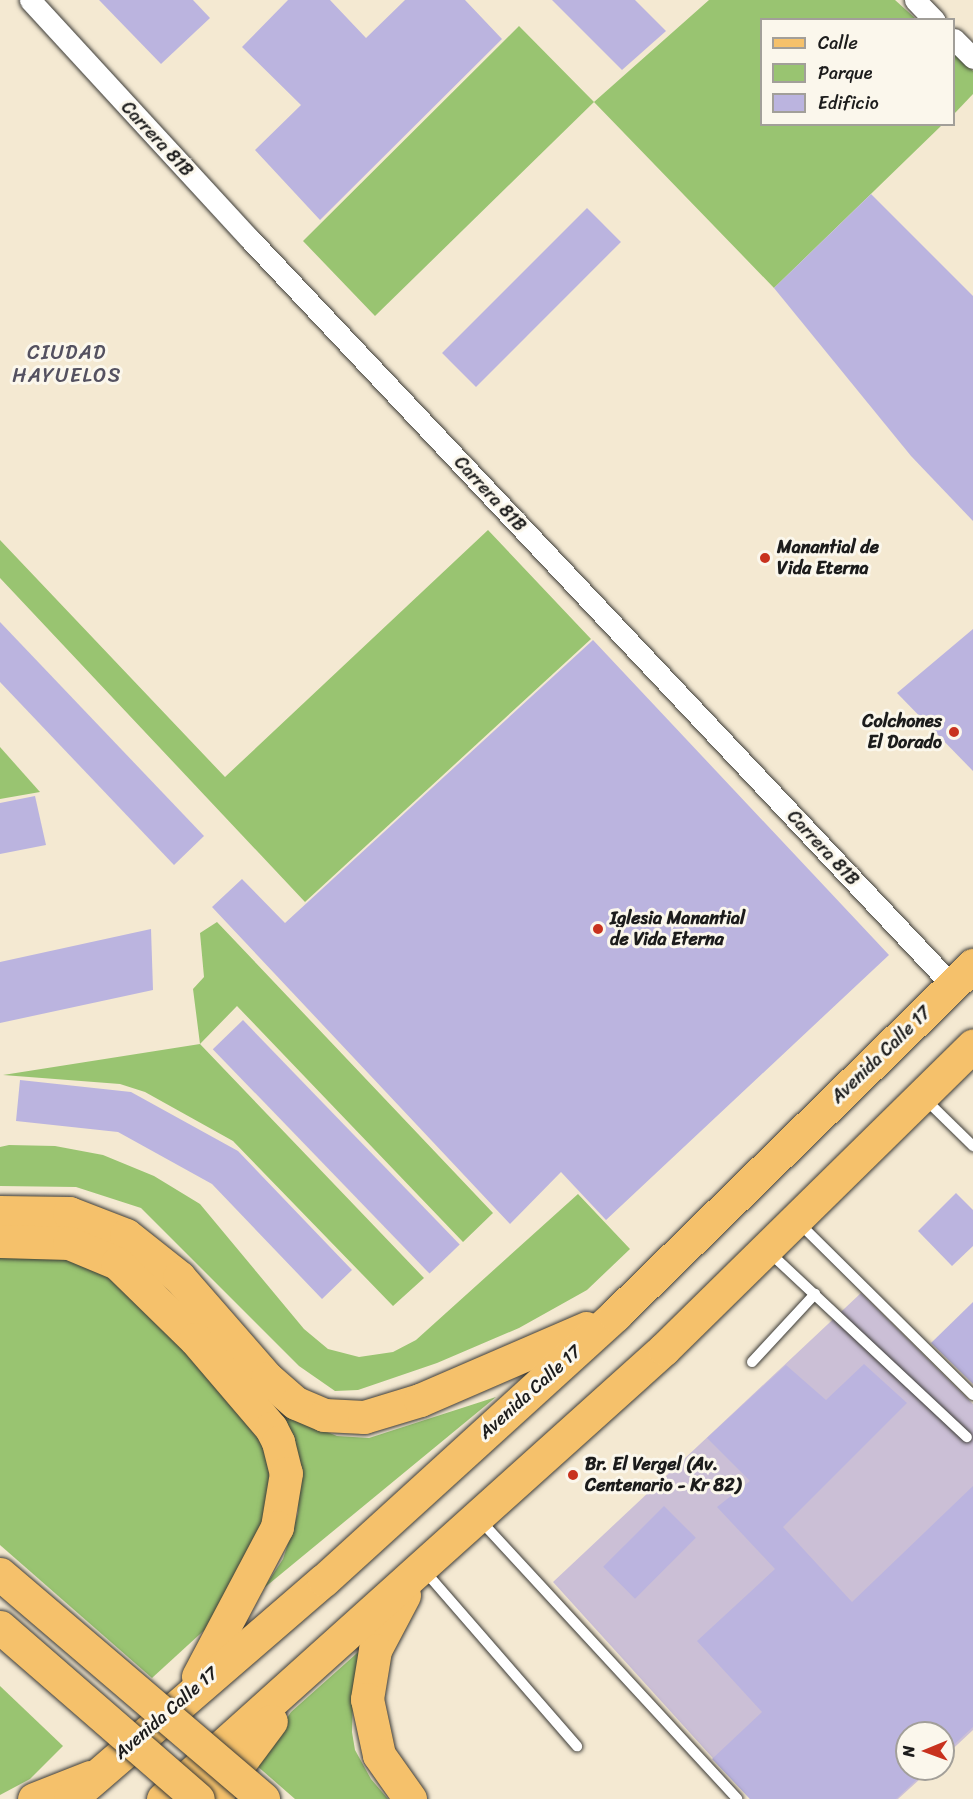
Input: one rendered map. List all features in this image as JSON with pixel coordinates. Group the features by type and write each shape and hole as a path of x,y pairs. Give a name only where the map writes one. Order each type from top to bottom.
{"main road":[{"name":"Avenida Calle 17","path":"70,1799 190,1692 324,1580 615,1315 963,975"},
{"path":"163,1799 479,1518 766,1250 973,1045"},
{"path":"0,1212 69,1213 126,1234 179,1277 267,1378 296,1403 324,1415 364,1417 420,1400 615,1315"},
{"path":"0,1242 69,1243 117,1263 195,1339 271,1428 278,1442 286,1473 277,1527 190,1692"},
{"path":"410,1799 379,1755 367,1699 375,1650 420,1570"},
{"path":"0,1574 263,1799"},
{"path":"0,1627 198,1799"},
{"path":"213,1799 311,1666"},
{"path":"33,1799 97,1774"}],"street":[{"name":"Carrera 81B","path":"30,0 249,238 963,975"},
{"path":"915,0 932,18"},
{"path":"955,40 973,58"}],"lane":[{"path":"922,1096 973,1146"},
{"path":"796,1221 973,1395"},
{"path":"766,1250 967,1437"},
{"path":"752,1362 815,1294"},
{"path":"479,1518 737,1799"},
{"path":"420,1570 577,1746"}],"shaded area":[{"path":"861,1293 973,1404 973,1730 955,1747 955,1721 895,1721 895,1781 918,1781 898,1799 750,1799 553,1582"}],"green space":[{"path":"709,0 895,0 915,18 760,18 760,126 941,126 774,288 594,102"},
{"path":"519,26 594,102 375,316 303,241"},
{"path":"955,54 973,71 973,94 955,113"},
{"path":"488,530 591,639 305,902 0,578 0,540 225,777"},
{"path":"0,747 40,792 0,799"},
{"path":"217,922 493,1213 463,1242 237,1006 200,1044 193,989 204,977 200,933"},
{"path":"200,1044 424,1278 393,1306 233,1141 145,1092 120,1084 3,1075"},
{"path":"9,1145 55,1146 103,1155 154,1176 200,1204 304,1329 328,1349 359,1357 393,1352 416,1340 578,1194 630,1249 587,1290 519,1328 437,1363 358,1390 335,1391 299,1366 141,1208 76,1187 0,1186 0,1147"},
{"path":"7,1249 92,1263 125,1286 266,1439 274,1489 259,1537 211,1624 152,1678 0,1545 0,1252"},
{"path":"496,1397 264,1588 283,1559 298,1513 299,1477 267,1398 300,1421 337,1436 369,1438"},
{"path":"365,1646 353,1698 352,1732 355,1750 371,1779 388,1799 295,1799 256,1765 291,1712"},
{"path":"0,1686 63,1746 30,1779 0,1795"}],"building":[{"path":"99,0 193,0 210,18 161,64"},
{"path":"288,0 330,0 366,38 405,0 465,0 502,39 320,220 255,150 301,105 242,47"},
{"path":"552,0 635,0 666,31 622,70"},
{"path":"871,194 973,296 973,521 911,456 774,288"},
{"path":"587,208 621,242 476,387 442,353"},
{"path":"0,622 204,836 174,865 0,682"},
{"name":"Colchones El Dorado","path":"973,629 973,771 897,693"},
{"name":"Iglesia Manantial de Vida Eterna","path":"593,640 889,955 606,1220 561,1172 510,1224 212,907 242,879 285,923"},
{"path":"35,796 46,845 0,854 0,803"},
{"path":"151,929 153,990 0,1023 0,962"},
{"path":"243,1020 460,1244 430,1274 213,1049"},
{"path":"20,1080 131,1092 238,1151 352,1270 322,1299 212,1184 118,1132 16,1121"},
{"path":"956,1193 973,1210 973,1246 952,1266 918,1231"},
{"path":"973,1302 973,1384 931,1343"},
{"path":"864,1364 907,1403 783,1527 852,1602 973,1486 973,1727 955,1744 955,1721 895,1721 895,1781 915,1781 896,1799 750,1799 712,1759 762,1712 697,1641 775,1569 717,1507 750,1481 707,1438 786,1365 826,1400"},
{"path":"664,1506 696,1538 635,1599 603,1567"}],"place":[{"name":"Manantial de Vida Eterna","path":"765,558"},
{"name":"Colchones El Dorado","path":"954,732"},
{"name":"Iglesia Manantial de Vida Eterna","path":"598,929"},
{"name":"Br. El Vergel (Av. Centenario - Kr 82)","path":"573,1475"}],"district":[{"name":"CIUDAD HAYUELOS","path":"67,364"}]}
